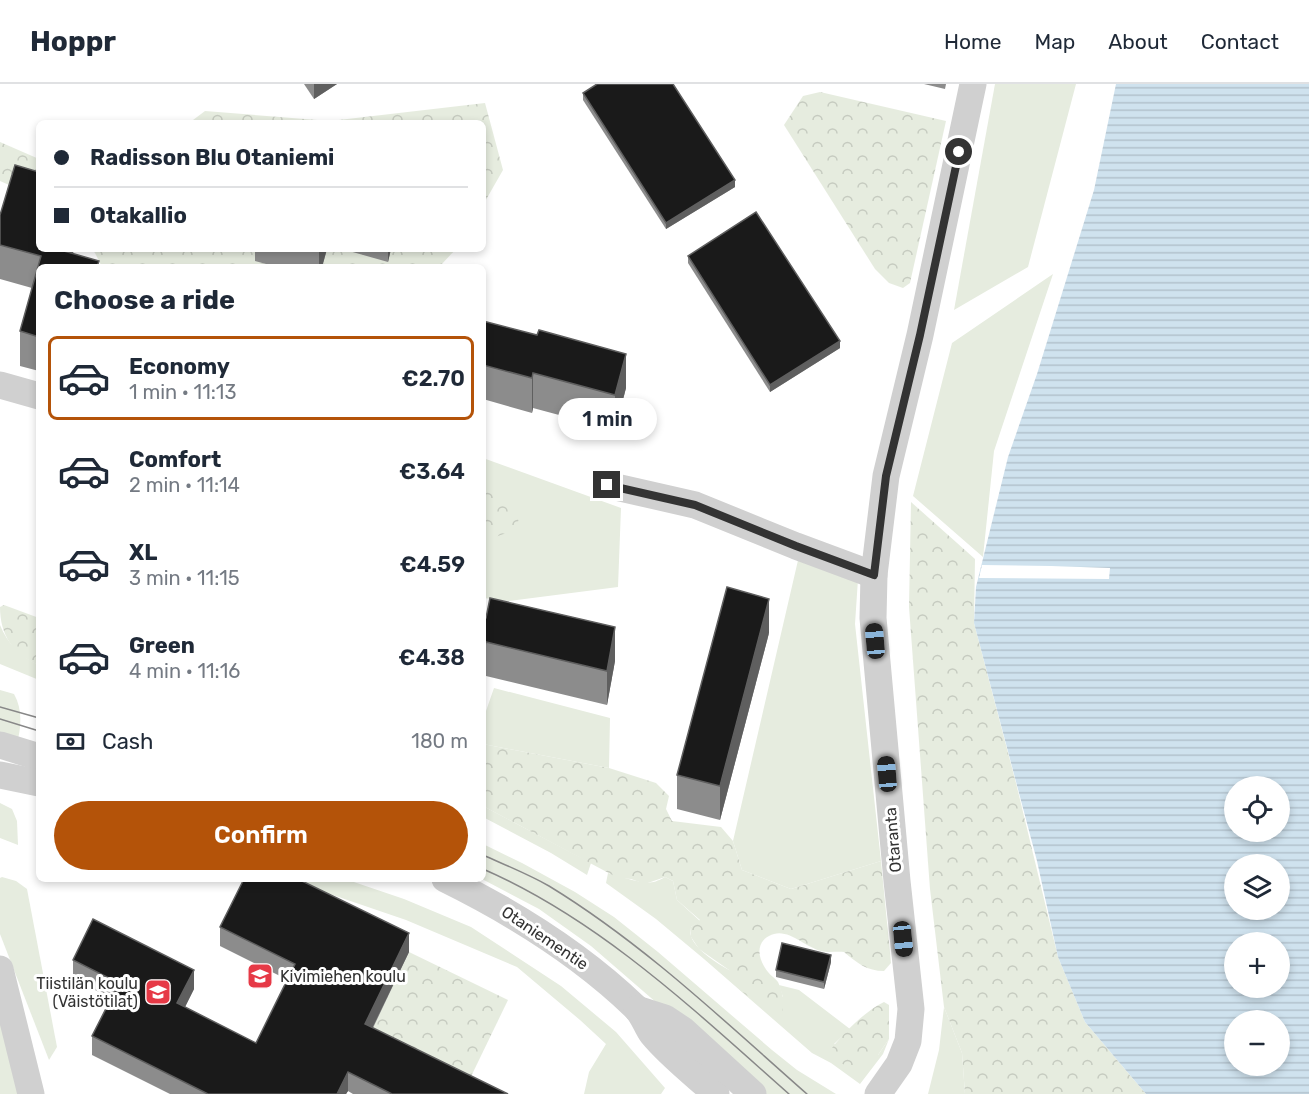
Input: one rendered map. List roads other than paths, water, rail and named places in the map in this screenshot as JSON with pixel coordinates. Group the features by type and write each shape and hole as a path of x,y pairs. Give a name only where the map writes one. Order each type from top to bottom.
{"street":[{"name":"Otaranta","path":"878,1094 899,1064 908,1041 911,1009 873,618 874,575 886,476 922,323 973,84"},
{"path":"0,385 36,395"},
{"path":"607,485 695,505 874,575"},
{"path":"0,745 36,756"},
{"path":"0,775 36,782"},
{"name":"Otaniementie","path":"451,882 537,929 580,961 637,1009 651,1033 716,1094"},
{"path":"0,969 31,1094"},
{"name":"Otaniementie","path":"637,1009 664,1018 683,1030 753,1094"}],"water":[{"path":"1116,84 1309,84 1309,1094 1146,1094 1085,1022 1058,957 1037,861 974,623 976,587 1008,457 1037,374 1094,190"}],"tram line":[{"path":"0,707 36,717"},
{"path":"0,719 36,730"},
{"path":"486,856 549,886 618,933 714,1011 807,1094"},
{"path":"486,870 526,890 606,940 681,999 789,1094"}],"place":[{"name":"Kivimiehen koulu","path":"260,976"},
{"name":"Tiistilän koulu (Väistötilat)","path":"158,992"}]}
